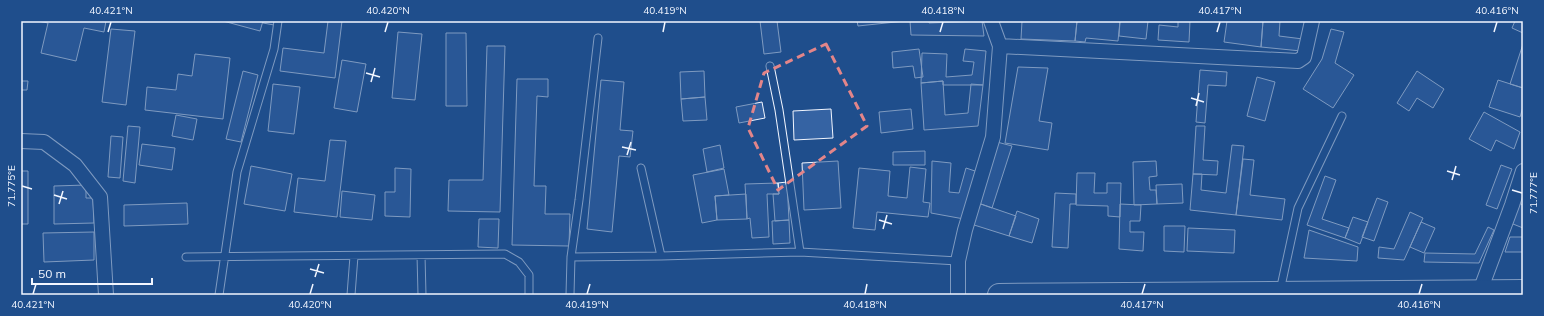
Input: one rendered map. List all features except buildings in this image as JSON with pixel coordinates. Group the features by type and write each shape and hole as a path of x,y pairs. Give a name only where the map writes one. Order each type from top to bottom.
{"main road":[{"path":"999,295 1523,291"}],"street":[{"path":"958,295 958,261 965,230 993,137 1000,46 991,21"},
{"path":"1000,46 1298,61 1304,56 1312,21"},
{"path":"21,141 44,142 75,165 100,198 106,295"},
{"path":"1480,292 1523,171"}],"lane":[{"path":"219,295 237,172 274,48 278,21"},
{"path":"570,295 571,257 598,38"},
{"path":"770,66 779,110 800,252"},
{"path":"1280,293 1298,208 1342,116"},
{"path":"641,168 661,256"},
{"path":"571,257 800,252 958,261"},
{"path":"186,257 505,254 519,262 529,275 529,295"},
{"path":"421,255 422,295"},
{"path":"351,295 354,256"}],"highlighted area":[{"path":"826,44 867,126 778,190 748,128 764,73"}]}
